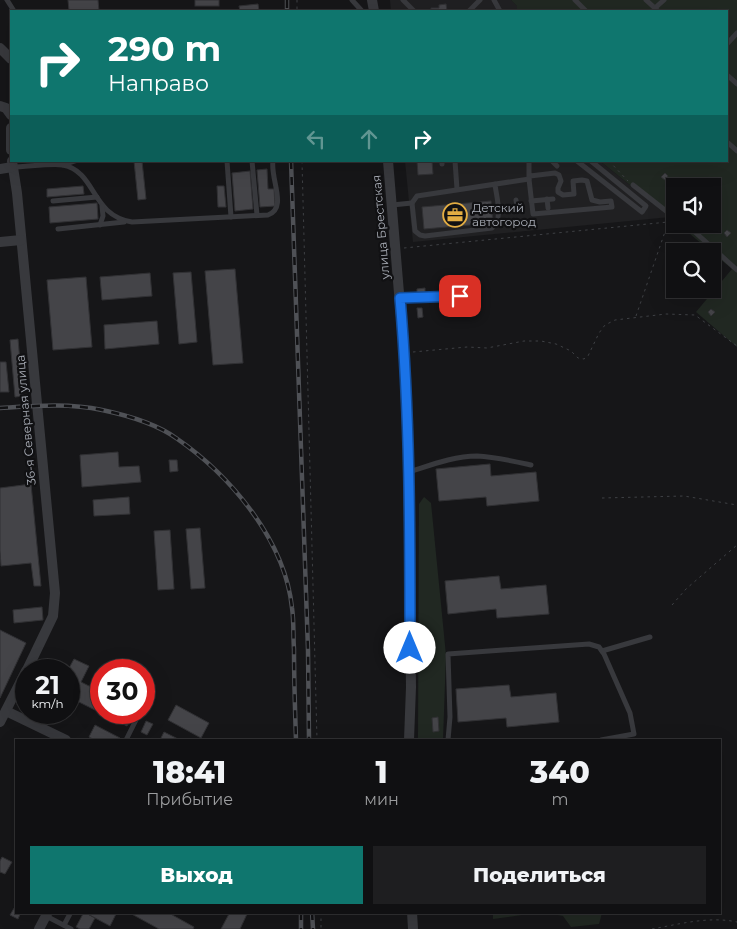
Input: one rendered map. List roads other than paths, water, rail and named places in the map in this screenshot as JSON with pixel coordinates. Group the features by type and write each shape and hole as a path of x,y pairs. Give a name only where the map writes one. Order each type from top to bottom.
{"street":[{"path":"0,48 10,58"},
{"path":"0,106 6,108 10,114"},
{"name":"улица Брестская","path":"388,162 404,353 409,472 411,687 409,739"},
{"path":"0,169 12,164"},
{"name":"36-я Северная улица","path":"12,164 17,193 55,605 49,626 32,659"},
{"path":"0,242 21,240"},
{"name":"36-я Северная улица","path":"0,722 15,693"},
{"path":"6,711 64,739"},
{"path":"39,929 47,914"},
{"path":"412,914 413,929"}],"lane":[{"path":"352,0 361,10"},
{"path":"403,0 413,10"},
{"path":"470,10 480,0"},
{"path":"575,0 585,10"},
{"path":"646,0 656,10 664,0"},
{"path":"728,43 737,33"},
{"path":"12,164 63,165 72,162"},
{"path":"227,162 231,217"},
{"path":"252,162 257,216"},
{"path":"58,229 132,222 257,216 274,213 277,208 276,188 272,178 273,162"},
{"path":"455,162 457,189"},
{"path":"495,184 498,221 492,228 420,235 414,231 412,203 417,196 447,192 457,189 495,184 529,178 555,173 559,174 561,182 558,192 563,195 574,194 573,181 587,181 592,200 600,202 611,201 612,206 533,214 529,178 529,162"},
{"path":"578,162 642,212 646,206 592,162"},
{"path":"551,163 557,166"},
{"path":"63,165 76,171 86,180 102,205 112,216 132,222"},
{"path":"633,185 666,211"},
{"path":"53,201 97,197"},
{"path":"532,201 550,199 548,208"},
{"path":"498,210 517,208 516,200"},
{"path":"392,205 412,203"},
{"path":"100,225 103,216 102,205"},
{"path":"696,233 737,270"},
{"path":"400,298 460,296"},
{"path":"409,472 450,459 475,456 531,465"},
{"path":"602,651 650,637"},
{"path":"448,739 450,717 448,654 589,644 599,647 602,651 630,712 634,734 606,739"},
{"path":"126,739 134,724"},
{"path":"47,914 71,929"},
{"path":"64,925 70,914"}],"railway":[{"path":"287,0 287,10"},
{"path":"291,162 308,650 309,739"},
{"path":"0,408 76,406 121,414 140,420 176,438 196,453 235,490 252,511 266,534 279,558 287,583 293,618 296,739"},
{"path":"301,914 301,929"},
{"path":"312,914 313,929"}],"place":[{"name":"Детский автогород","path":"455,215"}]}
